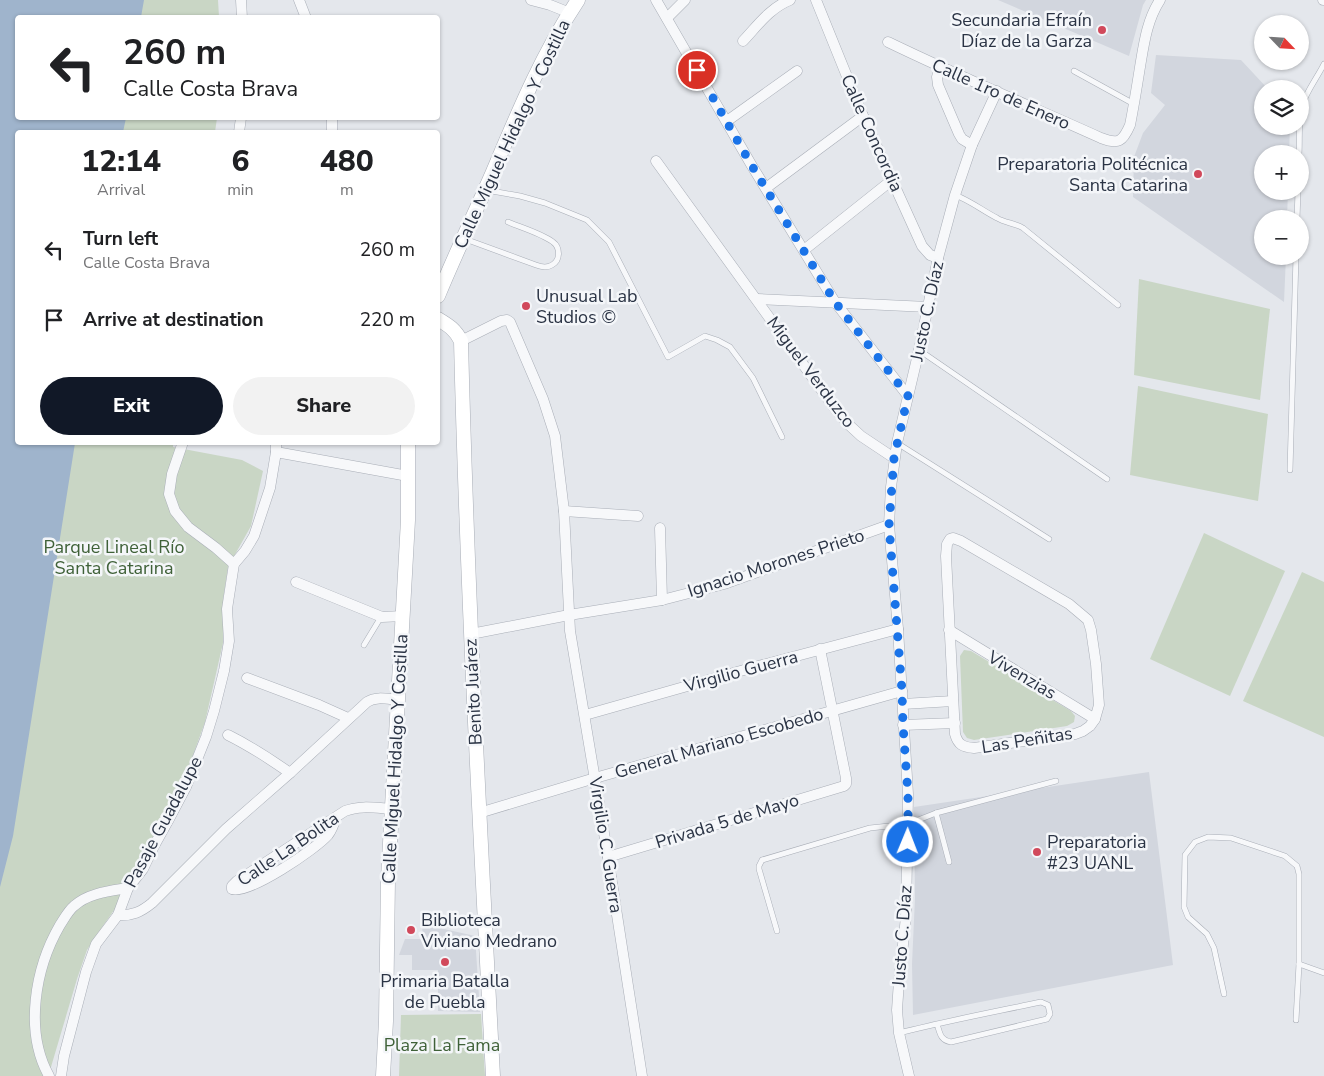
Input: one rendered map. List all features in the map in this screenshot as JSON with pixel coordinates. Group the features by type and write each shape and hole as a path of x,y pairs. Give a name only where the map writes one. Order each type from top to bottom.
{"street":[{"path":"241,0 242,15"},
{"path":"299,0 305,15"},
{"path":"531,0 570,13"},
{"name":"Calle Miguel Hidalgo Y Costilla","path":"440,291 536,75 555,36 578,0"},
{"path":"656,0 752,166 835,302 908,396"},
{"path":"667,18 685,0"},
{"path":"743,41 768,14 790,0"},
{"name":"Calle Concordia","path":"816,0 863,116 922,246 930,255 938,258"},
{"path":"1134,104 1145,36 1151,15 1160,0"},
{"name":"Calle 1ro de Enero","path":"888,42 940,68 997,91 1101,138 1116,142 1126,135 1134,104"},
{"path":"940,68 937,77 938,85 959,134 966,142 972,145"},
{"path":"727,121 797,71"},
{"name":"Justo C. Díaz","path":"909,1076 899,1033 898,1000 906,917 908,794 898,629 889,525 894,458 938,258 955,195 972,145 997,91"},
{"path":"766,188 863,116"},
{"name":"Miguel Verduzco","path":"656,161 836,410 861,436 894,458"},
{"path":"804,250 892,180"},
{"path":"757,299 928,307"},
{"path":"440,320 451,327 461,341 497,322 507,320 512,325 555,436 564,511 569,615"},
{"name":"Benito Juárez","path":"461,341 465,500 493,1076"},
{"path":"182,445 172,474 169,494 176,511 188,527 234,564"},
{"name":"Calle Miguel Hidalgo Y Costilla","path":"383,1076 386,1021 388,879 408,520 408,445"},
{"path":"276,447 408,476"},
{"name":"Pasaje Guadalupe","path":"61,1076 64,1056 86,972 96,944 118,915 128,888 142,869 186,787 206,737 229,641 227,609 234,564 254,536 270,488 276,447"},
{"path":"564,511 638,516"},
{"name":"Ignacio Morones Prieto","path":"471,634 569,615 662,600 724,584 889,525"},
{"name":"Ignacio Morones Prieto","path":"660,528 662,600"},
{"name":"Las Peñitas","path":"953,538 962,541 1069,604 1088,620 1091,630 1099,705 1095,719 1090,726 1075,734 974,748 965,748 960,745 955,734 949,630 946,556 947,544 953,538"},
{"path":"296,582 382,617 403,616"},
{"name":"Virgilio C. Guerra","path":"569,615 570,631 608,856 642,1076"},
{"name":"Virgilio Guerra","path":"585,715 898,629"},
{"name":"Vivenzias","path":"949,630 1095,719"},
{"path":"820,649 833,711"},
{"path":"247,678 348,718"},
{"name":"General Mariano Escobedo","path":"480,813 594,778 902,691"},
{"name":"Pasaje Guadalupe","path":"118,915 129,916 152,903 226,829 372,698 398,700"},
{"path":"903,704 953,701"},
{"name":"Privada 5 de Mayo","path":"608,856 842,787 846,784 846,778 833,711"},
{"path":"903,725 955,723"},
{"path":"228,735 249,746 290,773"},
{"name":"Calle La Bolita","path":"298,859 277,872 243,888 235,890 232,887 237,881 344,811 362,807 392,809"},
{"path":"290,846 298,859 329,834 336,817"},
{"path":"49,1076 42,1063 36,1041 35,1016 38,987 52,938 73,906 85,898 128,888"}],"lane":[{"path":"1299,145 1302,106 1324,64"},
{"path":"1074,71 1134,104"},
{"path":"485,190 546,203 587,220 609,242 668,357 705,336 717,340 730,348 753,378 782,437"},
{"path":"955,195 969,201 1000,220 1023,228 1118,305"},
{"path":"462,238 536,265 547,267 557,261 558,248 553,242 508,222"},
{"path":"1290,470 1296,265"},
{"path":"919,350 1107,479"},
{"path":"897,443 1049,539"},
{"path":"364,645 382,617"},
{"path":"777,931 759,869 762,860 870,828 908,824 936,813 1056,781"},
{"path":"936,813 949,862"},
{"path":"1224,994 1214,948 1207,934 1188,917 1184,906 1186,855 1195,842 1208,837 1231,838 1285,856 1297,866 1300,874 1296,1020"},
{"path":"1298,964 1324,973"},
{"path":"899,1033 938,1024 1041,1002 1048,1005 1050,1014 1047,1018 951,1042 942,1038 938,1024"}],"shaded area":[{"name":"Secundaria Efraín Díaz de la Garza","path":"998,0 1146,0 1129,56"},
{"name":"Preparatoria Politécnica Santa Catarina","path":"1156,55 1241,60 1260,80 1254,80 1254,135 1290,135 1289,145 1254,145 1254,200 1288,200 1287,210 1254,210 1254,265 1286,265 1284,302 1133,197 1134,157 1143,133 1165,105 1151,93"},
{"name":"Preparatoria #23 UANL","path":"1149,772 1173,965 913,1015 914,807"},
{"name":"Primaria Batalla de Puebla","path":"422,924 475,936 480,1012 438,1011 438,970 412,970 412,955 399,955 405,939 423,939"}],"green space":[{"name":"Parque Lineal Río Santa Catarina","path":"0,0 218,0 219,15 15,15 15,120 217,120 215,130 15,130 15,445 173,445 173,447 242,460 263,471 251,526 228,567 223,600 223,643 205,722 183,783 124,896 87,950 49,1076 0,1076"},
{"path":"1139,279 1270,309 1260,400 1134,375"},
{"path":"1138,386 1268,414 1258,501 1130,475"},
{"path":"1204,533 1285,571 1230,696 1150,659"},
{"path":"1302,572 1324,582 1324,737 1243,701"},
{"path":"964,650 971,651 1071,711 1075,716 1074,722 1067,726 974,740 967,738 963,732 960,656"},
{"name":"Plaza La Fama","path":"481,1014 485,1076 399,1076 401,1015"}],"water":[{"path":"0,0 144,0 141,15 15,15 15,120 126,120 123,130 15,130 15,445 75,445 13,836 0,887"}],"place":[{"name":"Secundaria Efraín Díaz de la Garza","path":"1102,30"},
{"name":"Preparatoria Politécnica Santa Catarina","path":"1198,174"},
{"name":"Unusual Lab Studios ©","path":"526,306"},
{"name":"Preparatoria #23 UANL","path":"1037,852"},
{"name":"Biblioteca Viviano Medrano","path":"411,930"},
{"name":"Primaria Batalla de Puebla","path":"445,962"}],"route":[{"path":"697,70 752,166 835,302 908,396 894,458 889,525 902,691 908,794 908,842"}]}
